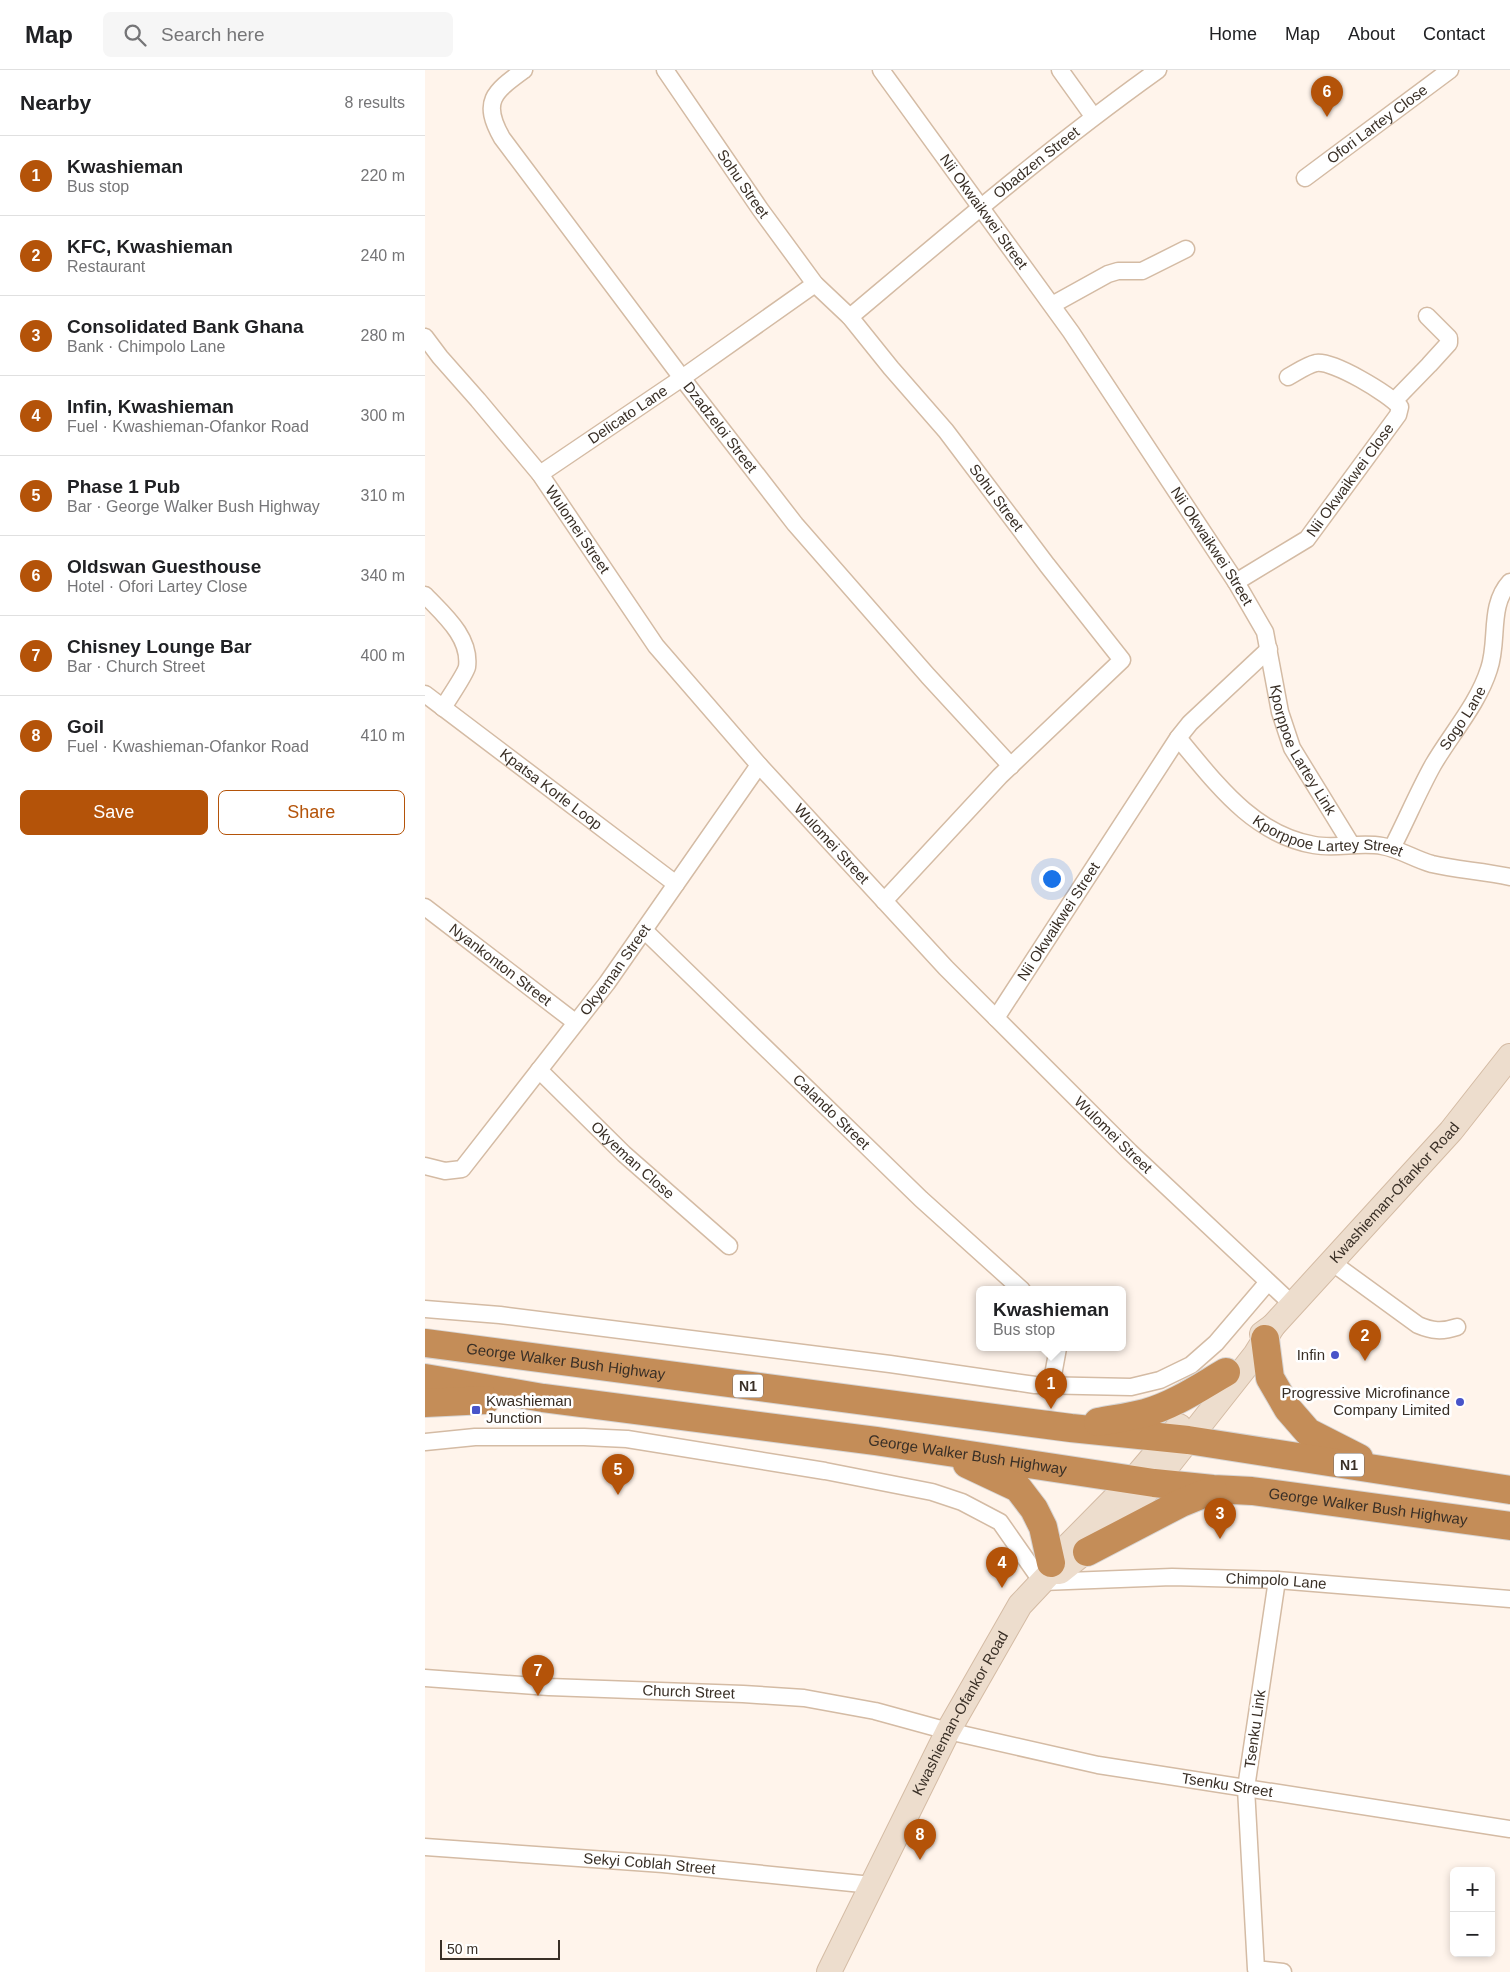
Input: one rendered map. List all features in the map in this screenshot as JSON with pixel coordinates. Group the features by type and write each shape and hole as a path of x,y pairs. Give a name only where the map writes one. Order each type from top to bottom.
{"highway":[{"path":"1269,1332 1270,1378 1287,1409 1308,1432 1350,1455 1398,1473"},
{"name":"George Walker Bush Highway","path":"425,1343 1071,1428 1179,1439 1510,1490"},
{"path":"1071,1428 1145,1413 1188,1394 1226,1372"},
{"name":"George Walker Bush Highway","path":"425,1378 543,1398 735,1422 1144,1481 1213,1489 1252,1490 1510,1526"},
{"path":"425,1403 543,1398"},
{"path":"938,1451 1018,1488 1034,1508 1043,1527 1048,1572"},
{"path":"1087,1552 1181,1503 1213,1489"}],"main road":[{"name":"Kwashieman-Ofankor Road","path":"1048,1572 1060,1572 1087,1552 1111,1530 1144,1481 1179,1439 1255,1355 1269,1332 1292,1304 1451,1131 1510,1056"},
{"name":"Kwashieman-Ofankor Road","path":"1179,1439 1226,1372 1247,1346 1269,1332"},
{"name":"Kwashieman-Ofankor Road","path":"829,1972 948,1731 1020,1605 1048,1572 1144,1481"}],"street":[{"name":"Dzadzeloi Street","path":"524,70 499,89 494,98 491,108 495,126 502,138 682,378 795,524 928,676 1011,766"},
{"name":"Sohu Street","path":"665,70 760,209 815,284 850,317 946,431 1053,573 1122,660 1011,766 884,901"},
{"name":"Nii Okwaikwei Street","path":"881,70 1052,305 1153,455 1236,582 1265,632 1269,649 1190,723 1177,738 996,1018"},
{"path":"1060,70 1093,116"},
{"name":"Obadzen Street","path":"850,317 981,206 1093,116 1158,70"},
{"name":"Ofori Lartey Close","path":"1305,178 1450,70"},
{"path":"1052,305 1108,274 1118,271 1142,271 1186,249"},
{"name":"Delicato Lane","path":"540,474 682,378 815,284"},
{"path":"1395,400 1449,343 1449,338 1427,316"},
{"name":"Wulomei Street","path":"425,337 540,474 657,646 759,765 946,968 1130,1152 1292,1304"},
{"name":"Nii Okwaikwei Close","path":"1236,582 1307,539 1398,415 1401,407 1395,400 1353,374 1325,364 1317,363 1288,377"},
{"name":"Sogo Lane","path":"1392,848 1433,766 1481,688 1491,660 1495,635 1495,610 1503,590 1510,582"},
{"path":"425,595 457,630 465,649 467,668 443,708"},
{"name":"Kporppoe Lartey Link","path":"1269,649 1280,712 1292,748 1351,844"},
{"name":"Kpatsa Korle Loop","path":"425,694 676,884"},
{"name":"Kporppoe Lartey Street","path":"1177,738 1233,803 1266,828 1290,839 1315,845 1367,844 1392,848 1418,860 1448,868 1483,871 1510,877"},
{"name":"Okyeman Street","path":"425,1166 445,1171 462,1168 607,983 759,765"},
{"name":"Nyankonton Street","path":"425,907 575,1022"},
{"name":"Calando Street","path":"644,930 921,1199 1018,1286"},
{"name":"Okyeman Close","path":"539,1070 624,1154 729,1246"},
{"path":"1330,1261 1417,1325 1430,1330 1443,1331 1457,1326"},
{"path":"425,1309 500,1315 1051,1386 1131,1387 1160,1380 1191,1365 1216,1343 1269,1282"},
{"path":"1051,1386 1057,1351"},
{"path":"425,1442 475,1437 627,1439 825,1471 932,1492 962,1502 1000,1522 1048,1572"},
{"name":"Chimpolo Lane","path":"1048,1572 1277,1580 1510,1599"},
{"name":"Tsenku Link","path":"1277,1580 1246,1788 1256,1969 1283,1972"},
{"name":"Church Street","path":"425,1678 549,1687 804,1698 875,1711 948,1731"},
{"name":"Tsenku Street","path":"948,1731 1098,1765 1510,1829"},
{"name":"Sekyi Coblah Street","path":"425,1847 663,1864 872,1885"}],"place":[{"name":"Oldswan Guesthouse","path":"1327,117"},
{"name":"Infin","path":"1335,1355"},
{"name":"KFC, Kwashieman","path":"1365,1361"},
{"name":"Progressive Microfinance Company Limited","path":"1460,1402"},
{"name":"Kwashieman","path":"1051,1409"},
{"name":"Kwashieman Junction","path":"476,1410"},
{"name":"Phase 1 Pub","path":"618,1495"},
{"name":"Consolidated Bank Ghana","path":"1220,1539"},
{"name":"Infin, Kwashieman","path":"1002,1588"},
{"name":"Chisney Lounge Bar","path":"538,1696"},
{"name":"Goil","path":"920,1860"}]}
